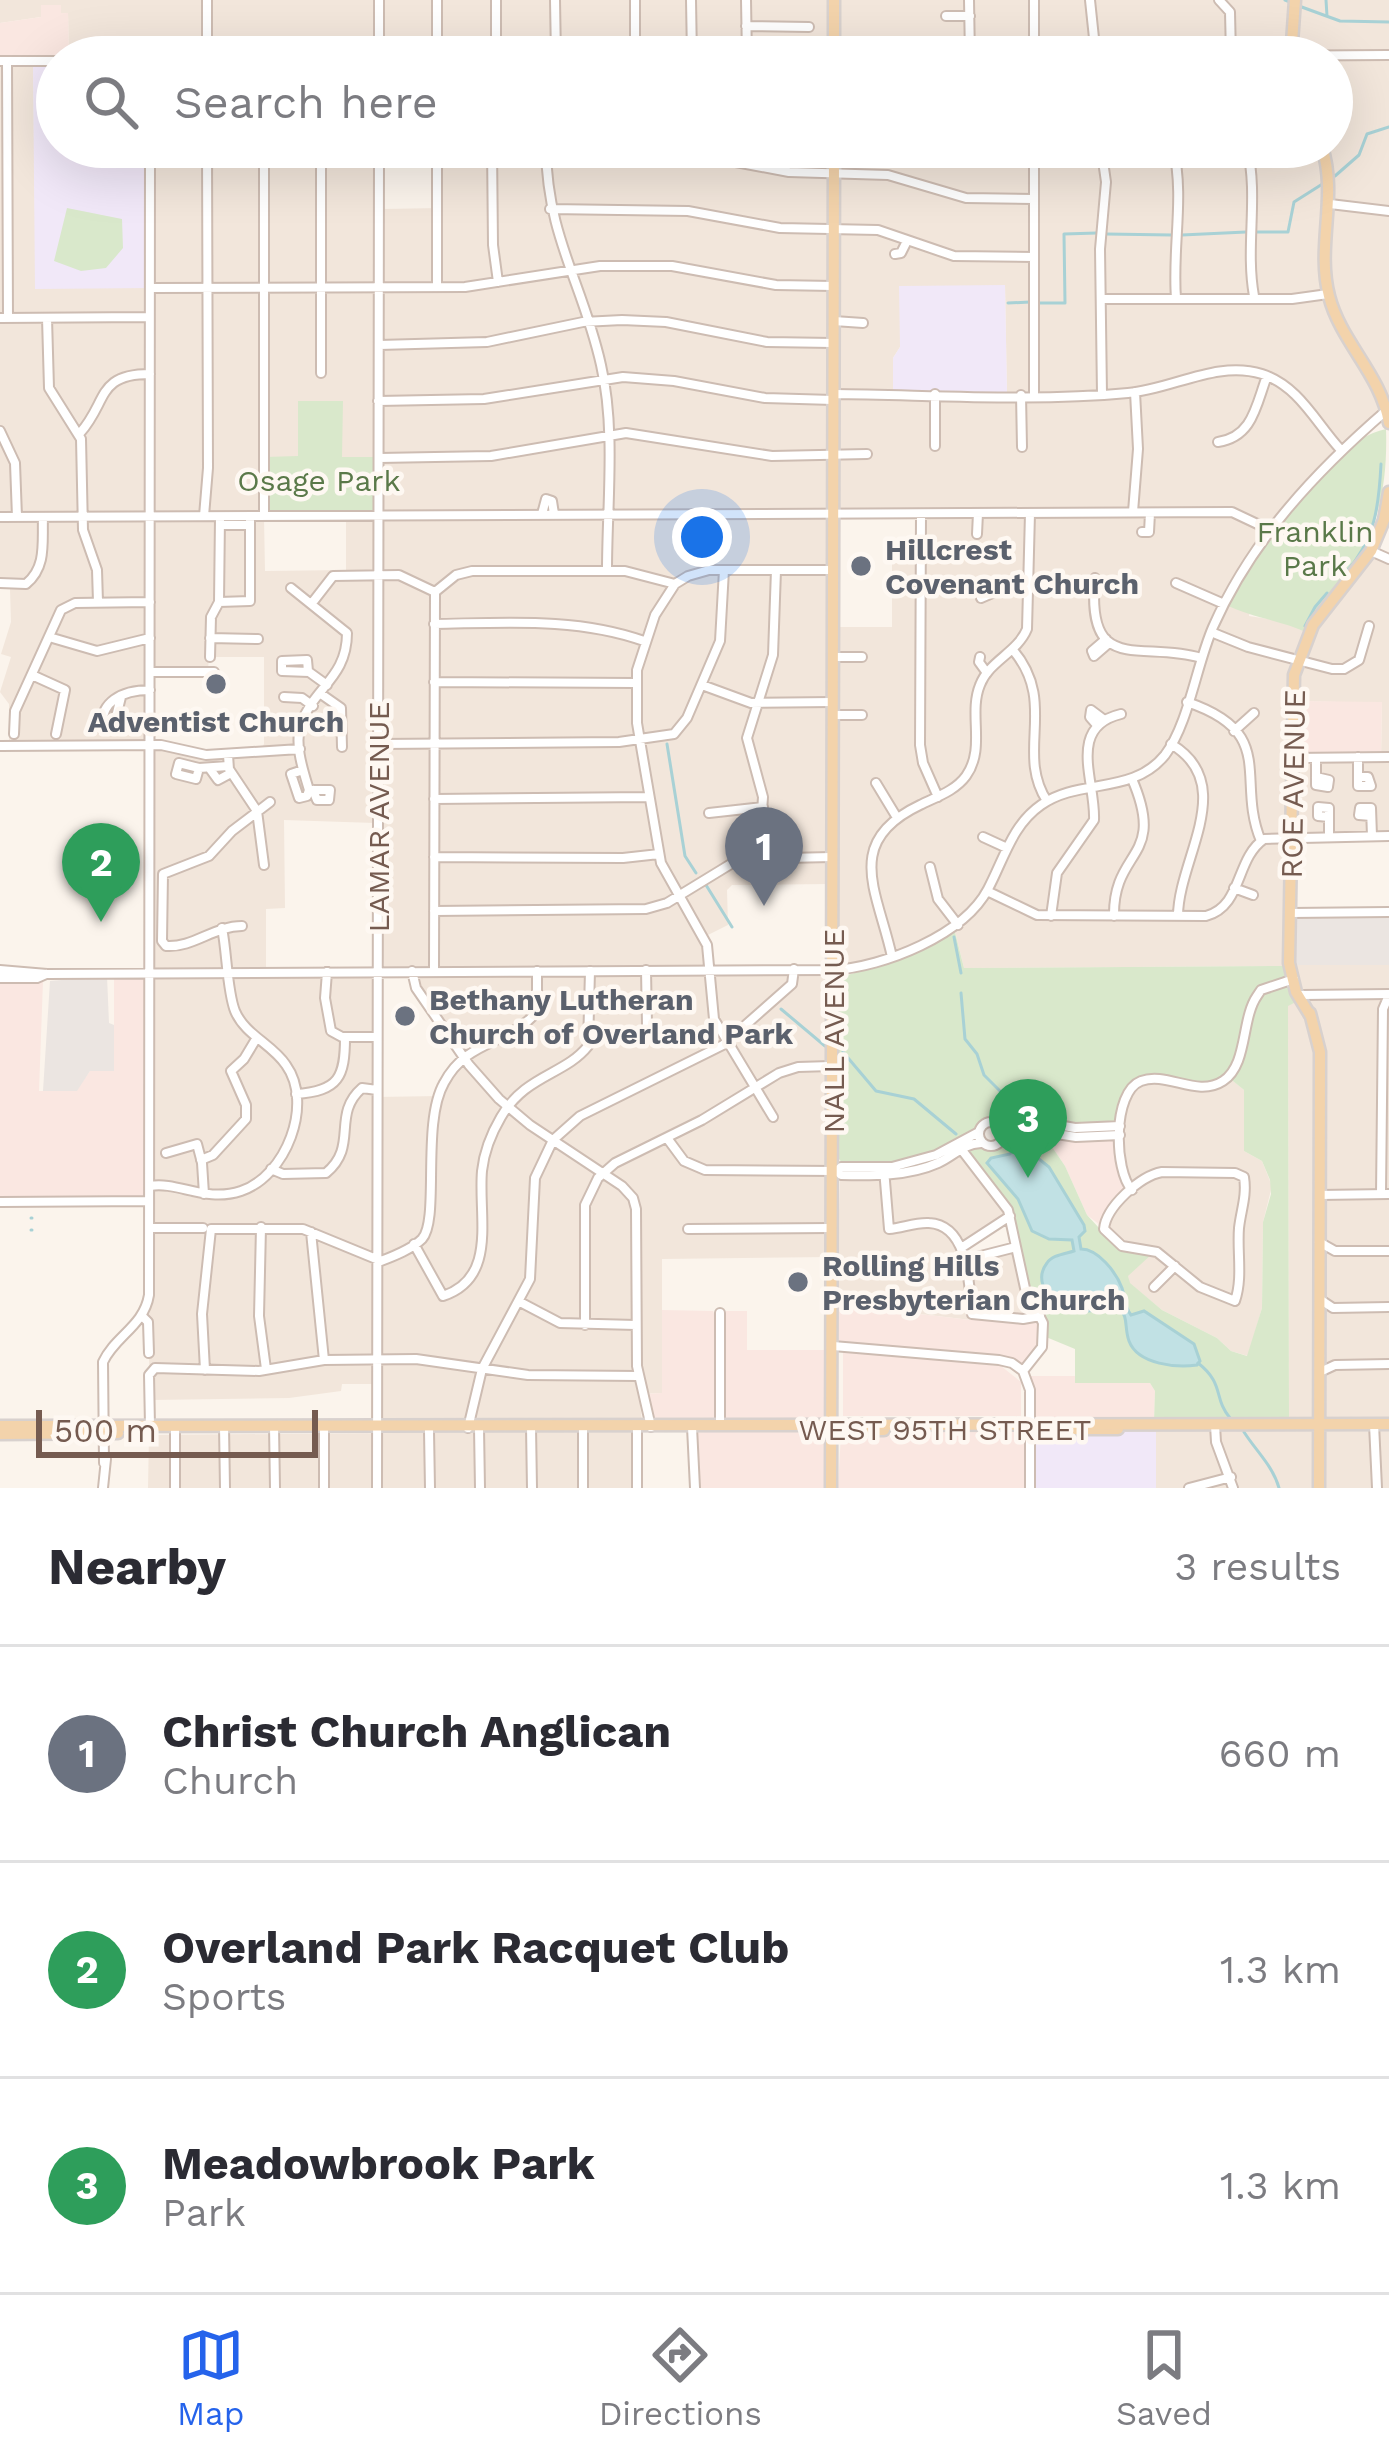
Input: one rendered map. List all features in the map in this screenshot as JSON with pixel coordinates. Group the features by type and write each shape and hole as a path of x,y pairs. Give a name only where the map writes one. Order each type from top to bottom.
{"main road":[{"path":"834,0 834,36"},
{"path":"1292,36 1295,0"},
{"name":"NALL AVENUE","path":"833,1488 834,168"},
{"path":"1325,168 1330,204 1324,249 1328,294 1345,335 1373,377 1388,417"},
{"name":"ROE AVENUE","path":"1310,1015 1299,999 1290,959 1292,688 1298,658 1320,615 1371,551 1389,492"},
{"name":"ROE AVENUE","path":"1294,980 1320,1052 1319,1488"},
{"name":"WEST 95TH STREET","path":"0,1431 1389,1424"},
{"name":"WEST 95TH STREET","path":"0,1431 27,1426 175,1430"}],"street":[{"path":"207,0 207,36"},
{"path":"379,0 379,36"},
{"path":"437,0 437,36"},
{"path":"496,0 496,36"},
{"path":"555,0 556,36"},
{"path":"634,0 635,36"},
{"path":"692,0 692,36"},
{"path":"746,0 746,36"},
{"path":"969,0 970,36"},
{"path":"1034,0 1034,36"},
{"path":"1090,0 1094,36"},
{"path":"1219,0 1230,12 1231,36"},
{"path":"946,16 970,16"},
{"path":"746,26 809,27"},
{"path":"1353,55 1389,55"},
{"path":"36,61 4,62 4,318 149,317"},
{"path":"103,1488 111,1350 142,1316 149,1295 150,168"},
{"path":"205,516 207,168"},
{"path":"264,168 264,516"},
{"path":"321,168 321,373"},
{"name":"LAMAR AVENUE","path":"377,1488 379,168"},
{"path":"437,168 437,287"},
{"path":"492,168 498,282"},
{"path":"547,168 550,209 604,378 607,570"},
{"path":"767,168 888,175 966,198 1034,199"},
{"path":"1034,168 1034,395"},
{"path":"1102,394 1104,168"},
{"path":"1175,168 1176,298"},
{"path":"1251,168 1249,251 1254,296"},
{"path":"1330,204 1389,211"},
{"path":"550,209 676,209 780,228 872,229 954,256 1034,257"},
{"path":"150,288 437,287 498,282 568,268 672,266 756,283 835,286"},
{"path":"1103,299 1292,299 1328,294"},
{"path":"46,318 49,388 80,433"},
{"path":"379,345 487,342 588,322 642,320 767,342 835,343"},
{"path":"834,321 863,323"},
{"path":"378,401 484,399 604,378 656,378 765,398 1102,394 1135,392 1226,370 1267,376 1293,392 1340,449"},
{"path":"98,602 97,570 84,537 80,433 112,382 150,374"},
{"path":"1218,442 1237,437 1247,427 1267,376"},
{"path":"1135,392 1141,513"},
{"path":"934,394 935,446"},
{"path":"1021,395 1022,448"},
{"path":"2,974 833,970 859,968 892,957 958,925 987,891 1019,826 1047,801 1132,778 1150,768 1171,745 1211,632 1270,530 1340,449 1388,417"},
{"path":"1352,439 1382,427 1388,417"},
{"path":"0,431 15,463 17,517"},
{"path":"379,458 491,455 607,434 660,436 772,456 867,454"},
{"path":"542,514 543,500 550,499 554,514"},
{"path":"977,534 978,513"},
{"path":"892,957 870,867 876,840 896,817 962,781 972,766 977,694 990,670 1027,628 1030,513"},
{"path":"0,518 1237,513 1270,530"},
{"path":"921,514 920,745 938,796"},
{"path":"5,583 29,582 40,566 43,517"},
{"path":"210,657 211,617 219,602 220,520"},
{"path":"219,602 250,601 250,520"},
{"path":"1371,551 1389,560"},
{"path":"378,744 640,740 674,734 683,726 702,686 722,632 724,570"},
{"path":"759,857 760,779 747,745 773,655 776,570"},
{"path":"772,1117 711,1011 704,937 659,854 640,740 636,683 644,641 675,584 693,573 835,570"},
{"path":"434,971 435,592 452,577 472,571 641,572 675,584"},
{"path":"312,603 334,576 408,578 435,592"},
{"path":"1095,578 1093,610 1107,641 1131,652 1169,651 1201,658"},
{"path":"1176,583 1224,604"},
{"path":"291,588 346,632 346,657 300,726 303,770 311,790"},
{"path":"981,598 998,591 1029,590"},
{"path":"14,734 15,711 64,607 150,602"},
{"path":"434,624 570,625 644,641"},
{"path":"1211,632 1236,644 1333,669 1351,667 1363,655 1369,626"},
{"path":"49,637 97,651 150,638"},
{"path":"210,638 258,639"},
{"path":"1012,650 1031,674 1036,690 1036,774 1047,801"},
{"path":"834,657 862,657"},
{"path":"282,671 308,672 341,708 342,747"},
{"path":"150,672 214,672"},
{"path":"32,675 65,690 56,734"},
{"path":"434,682 636,683"},
{"path":"702,686 732,699 862,715"},
{"path":"121,697 149,690"},
{"path":"284,697 304,698 314,706"},
{"path":"1186,702 1216,714 1234,730 1251,762 1254,822 1261,841"},
{"path":"1234,730 1254,713"},
{"path":"1052,916 1057,873 1094,824 1088,759 1100,722 1121,714"},
{"path":"0,746 149,745 201,755 300,749"},
{"path":"1171,745 1194,761 1202,782 1200,822 1178,890 1178,916"},
{"path":"228,755 230,770 256,812 264,865"},
{"path":"1358,757 1359,777"},
{"path":"1292,758 1389,758"},
{"path":"1316,758 1316,777"},
{"path":"179,764 230,770"},
{"path":"1114,916 1115,886 1140,848 1146,826 1132,778"},
{"path":"876,783 896,817"},
{"path":"434,800 650,797"},
{"path":"242,926 222,928 182,946 162,943 164,873 208,857 270,802"},
{"path":"709,813 763,807"},
{"path":"1371,816 1372,836"},
{"path":"1329,817 1330,836"},
{"path":"987,891 1031,913 1052,916 1216,913 1226,905 1248,854 1261,841 1291,836 1389,836"},
{"path":"983,837 1007,848"},
{"path":"434,857 659,854"},
{"path":"434,911 646,910 678,896 725,864 759,857 833,857"},
{"path":"930,867 938,899 958,925"},
{"path":"1234,888 1253,895"},
{"path":"1291,913 1389,913"},
{"path":"150,919 162,920"},
{"path":"149,1186 203,1194 243,1190 272,1169 292,1133 296,1094 286,1064 236,1014 222,928"},
{"path":"480,1488 474,1428 482,1370 520,1302 532,1269 535,1178 553,1140 580,1116 728,1042 792,984 794,969"},
{"path":"414,1244 443,1295 468,1281 479,1264 484,1159 507,1107 532,1082 586,1049 590,970"},
{"path":"646,970 646,1025"},
{"path":"412,971 416,988 464,1057 507,1107 627,1190 635,1204 638,1376 644,1427 638,1488"},
{"path":"149,1228 292,1227 377,1261 414,1244 429,1224 433,1108 448,1074 464,1057 532,1017 537,1006 537,971"},
{"path":"328,972 328,1025 336,1035 377,1037"},
{"path":"2,974 37,978 47,974"},
{"path":"1134,1188 1123,1174 1124,1097 1138,1082 1154,1079 1205,1087 1226,1079 1236,1064 1251,1004 1262,990 1294,980"},
{"path":"1302,994 1389,995 1383,1009 1385,1194 1319,1195"},
{"path":"1375,994 1383,1009"},
{"path":"296,1094 319,1092 341,1076 345,1037"},
{"path":"202,1160 213,1155 246,1119 246,1105 231,1071 257,1038"},
{"path":"585,1325 585,1205 590,1187 603,1173 788,1070 833,1066"},
{"path":"272,1169 283,1174 326,1173 341,1157 351,1098 362,1088 377,1090"},
{"path":"979,1138 986,1124 1003,1131 1041,1123 1120,1131"},
{"path":"667,1138 684,1161 705,1170 835,1171 841,1167 885,1171 979,1138 997,1143 1003,1131"},
{"path":"166,1153 196,1144 202,1160 203,1194"},
{"path":"958,1146 1010,1216 1025,1288 1040,1316 1042,1347 1023,1371"},
{"path":"885,1171 889,1229 935,1224 947,1229 962,1248 972,1314 1040,1316"},
{"path":"1158,1173 1242,1175 1246,1201 1239,1227 1235,1301 1199,1287 1157,1252 1122,1246 1103,1226 1134,1188 1158,1173"},
{"path":"0,1202 149,1201"},
{"path":"962,1248 1010,1216"},
{"path":"260,1227 259,1302 266,1370"},
{"path":"205,1370 202,1314 207,1228"},
{"path":"688,1229 832,1228"},
{"path":"310,1232 324,1360"},
{"path":"1318,1241 1336,1252"},
{"path":"965,1259 1016,1247"},
{"path":"1318,1262 1336,1252 1389,1251"},
{"path":"1154,1288 1175,1267"},
{"path":"1318,1296 1333,1308"},
{"path":"520,1302 551,1320 636,1325"},
{"path":"1318,1317 1333,1308 1389,1307"},
{"path":"720,1313 727,1427"},
{"path":"142,1316 148,1322 149,1353"},
{"path":"833,1346 1012,1363 1023,1371 1030,1386 1030,1488"},
{"path":"1318,1356 1335,1365"},
{"path":"149,1426 152,1370 266,1370 324,1360 377,1358 430,1359 546,1376 638,1376"},
{"path":"1318,1373 1335,1365 1389,1364"},
{"path":"1375,1424 1377,1488"},
{"path":"1215,1425 1216,1442 1232,1484"},
{"path":"531,1427 532,1488"},
{"path":"583,1427 583,1488"},
{"path":"692,1427 695,1488"},
{"path":"224,1429 225,1488"},
{"path":"274,1429 275,1488"},
{"path":"324,1429 324,1488"},
{"path":"175,1430 175,1488"},
{"path":"430,1488 434,1430"},
{"path":"1189,1488 1232,1484"}],"shaded area":[{"path":"0,0 205,0 205,36 69,36 68,13 0,23"},
{"path":"209,0 376,0 376,36 210,36"},
{"path":"381,0 830,0 829,36 384,36"},
{"path":"837,0 1389,0 1389,52 1353,52 1353,36 839,36"},
{"path":"41,5 61,5 61,13 68,13 69,36 36,36 36,58 0,59 0,23 41,17"},
{"path":"1353,57 1389,57 1389,403 1305,481 1259,540 1249,616 1281,621 1311,633 1371,556 1389,562 1389,834 1295,833 1296,761 1381,760 1382,703 1295,701 1288,966 964,968 954,927 875,961 839,965 838,627 892,627 892,554 923,553 924,516 838,508 837,168 1353,168","holes":["1005,285 1007,397 894,396 893,358 900,347"]},
{"path":"0,64 33,65 36,289 134,168 376,168 376,457 342,457 298,402 298,456 261,512 0,515"},
{"path":"33,65 36,168 148,168 148,288 35,289"},
{"path":"439,168 831,168 829,511 384,513 381,209 439,208"},
{"path":"1005,285 1007,393 893,391 893,358 900,347 899,286"},
{"path":"346,517 375,518 375,823 284,820 285,908 266,909 266,970 156,970 152,964 152,751 158,748 204,759 258,755 264,744 264,657 209,657 208,670 153,670 151,522 264,518 265,571 346,570"},
{"path":"830,517 829,884 732,885 727,890 728,925 702,938 704,968 384,967 380,922 383,518"},
{"path":"0,519 147,521 145,741 9,742 9,704 0,692 11,657 1,654 11,622 10,589 0,589"},
{"path":"1295,701 1382,702 1381,755 1298,756"},
{"path":"1295,915 1389,915 1389,965 1294,965"},
{"path":"1294,965 1389,965 1389,1420 1289,1419 1288,1005 1305,998"},
{"path":"824,972 828,1257 662,1259 662,1393 639,1394 642,1421 381,1421 380,1384 342,1384 341,1391 289,1398 151,1400 147,1316 153,1188 191,1197 253,1189 291,1145 294,1103 291,1125 273,1164 245,1187 196,1191 154,1181 154,976 372,975 376,1097 439,1096 454,1070 469,1060 417,985 422,974"},
{"path":"107,976 114,1071 90,1071 77,1091 43,1091 50,981"},
{"path":"114,976 143,976 146,983 145,1197 0,1199 0,980 43,981 39,1091 76,1091 90,1071 114,1070"},
{"path":"1230,1078 1244,1090 1244,1151 1262,1161 1272,1186 1263,1222 1262,1308 1248,1356 1231,1351 1217,1338 1162,1310 1129,1283 1123,1244 1106,1227 1139,1185 1153,1176 1205,1171 1169,1167 1132,1181 1123,1161 1123,1109 1136,1087 1156,1082 1181,1088"},
{"path":"1042,1132 1118,1139 1119,1172 1127,1189 1100,1225 1087,1215 1065,1166"},
{"path":"960,1153 1005,1215 964,1245 941,1224 922,1226 939,1229 957,1247 971,1320 836,1304 840,1180"},
{"path":"1014,1251 1020,1286 1036,1312 1029,1316 976,1311 968,1261"},
{"path":"836,1304 1016,1324 1039,1320 1038,1346 1024,1366 1002,1357 839,1343"},
{"path":"662,1310 713,1311 717,1323 716,1422 650,1418 643,1394 662,1393"},
{"path":"726,1311 747,1311 747,1350 828,1350 824,1420 723,1422 722,1321"},
{"path":"843,1351 1001,1366 1021,1382 1021,1416 843,1416"},
{"path":"1029,1376 1075,1376 1076,1383 1150,1383 1155,1391 1154,1421 1035,1419"},
{"path":"1156,1428 1389,1428 1389,1488 1156,1488"},
{"path":"1156,1428 1156,1488 1033,1488 1034,1431"},
{"path":"631,1431 635,1488 148,1488 149,1435"},
{"path":"695,1431 825,1432 827,1488 697,1488"},
{"path":"841,1433 1027,1434 1027,1488 838,1488"}],"green space":[{"path":"67,208 122,219 123,248 106,268 81,271 54,261"},
{"name":"Osage Park","path":"298,401 343,401 342,457 376,457 375,511 268,513 265,457 298,456"},
{"name":"Franklin Park","path":"1386,429 1382,491 1367,540 1308,633 1224,604 1273,529 1316,477 1362,438"},
{"path":"955,932 964,968 1288,966 1298,1001 1288,1006 1289,1419 1154,1421 1155,1391 1150,1383 1075,1383 1075,1349 1046,1337 1028,1290 1011,1212 965,1150 978,1144 994,1145 1016,1131 1042,1132 1065,1166 1087,1215 1123,1249 1153,1253 1128,1276 1130,1283 1162,1310 1247,1356 1262,1308 1263,1222 1270,1180 1262,1161 1244,1151 1244,1090 1227,1076 1206,1085 1145,1076 1126,1090 1115,1124 987,1122 965,1139 921,1156 859,1164 843,1164 839,1159 837,978 889,963"}],"water":[{"path":"1025,1138 1084,1225 1081,1249 1100,1257 1111,1269 1131,1315 1144,1311 1194,1344 1197,1365 1170,1365 1141,1355 1129,1341 1119,1306 1075,1310 1050,1297 1043,1270 1052,1258 1074,1251 1072,1240 1049,1239 1032,1231 1018,1199 987,1163 1010,1154"}],"waterway":[{"path":"1285,0 1290,2"},
{"path":"1326,0 1327,16"},
{"path":"1299,6 1340,21 1389,22"},
{"path":"1353,160 1367,134 1389,127"},
{"path":"1335,176 1344,168"},
{"path":"1254,232 1288,232 1294,202 1324,183"},
{"path":"1182,235 1246,232"},
{"path":"1038,303 1065,303 1064,234 1097,233"},
{"path":"1106,234 1172,235"},
{"path":"1008,303 1030,302"},
{"path":"1346,572 1374,522 1381,464"},
{"path":"1305,626 1327,593"},
{"path":"667,744 685,856 696,873"},
{"path":"706,885 732,927"},
{"path":"954,937 961,973"},
{"path":"961,993 965,1039 977,1054 984,1075 1006,1097 1015,1118"},
{"path":"781,1009 825,1046"},
{"path":"843,1052 876,1091 914,1099 956,1134"},
{"path":"1198,1363 1216,1384 1230,1418"},
{"path":"1244,1432 1279,1488"}],"place":[{"name":"Hillcrest Covenant Church","path":"861,566"},
{"name":"Adventist Church","path":"216,684"},
{"name":"Christ Church Anglican","path":"764,906"},
{"name":"Overland Park Racquet Club","path":"101,922"},
{"name":"Bethany Lutheran Church of Overland Park","path":"405,1016"},
{"name":"Meadowbrook Park","path":"1028,1178"},
{"name":"Rolling Hills Presbyterian Church","path":"798,1282"}]}
